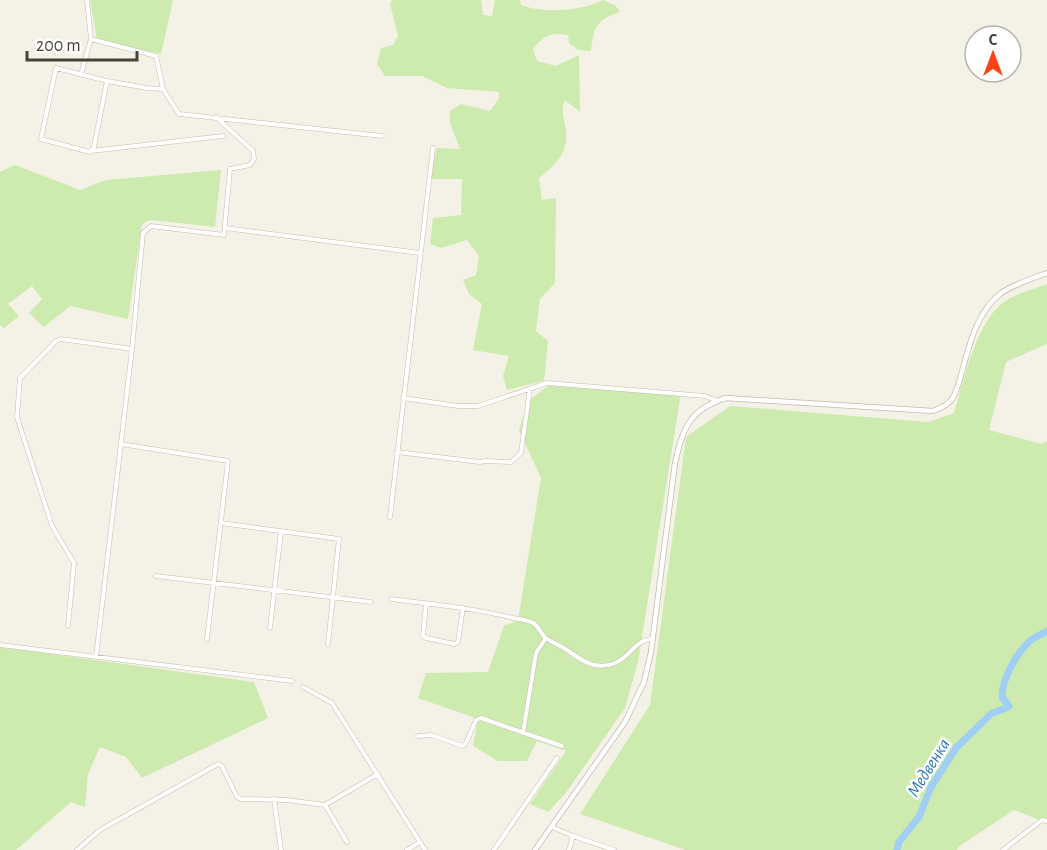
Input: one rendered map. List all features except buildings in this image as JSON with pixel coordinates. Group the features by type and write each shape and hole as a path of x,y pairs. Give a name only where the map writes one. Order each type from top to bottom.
{"street":[{"path":"81,74 91,39 87,0"},
{"path":"91,39 156,56 163,89 178,114 382,136"},
{"path":"163,89 107,81 56,68 41,139 90,152 223,136"},
{"path":"90,152 107,81"},
{"path":"96,657 143,234 151,226 224,235 230,169 250,165 254,159 253,151 216,117"},
{"path":"390,517 433,148"},
{"path":"225,228 420,253"},
{"path":"535,850 625,723 644,682 653,639 675,463 682,434 689,421 717,401 736,398 933,411 945,406 951,400 977,323 991,303 1000,293 1047,273"},
{"path":"68,626 74,563 52,526 17,417 20,378 56,341 61,339 132,349"},
{"path":"403,398 458,406 478,406 547,383 705,396 717,401"},
{"path":"397,452 480,462 511,462 520,453 530,389"},
{"path":"121,444 228,461 207,639"},
{"path":"221,524 339,539 328,645"},
{"path":"270,628 280,531"},
{"path":"156,576 371,603"},
{"path":"391,599 526,621 534,624 546,638 579,659 593,664 607,665 621,661 645,638 653,639"},
{"path":"426,604 423,636 426,639 454,644 458,642 463,609"},
{"path":"524,733 536,653 546,638"},
{"path":"0,645 292,681"},
{"path":"303,687 332,703 425,850"},
{"path":"418,736 431,735 463,746 476,720 481,718 562,746"},
{"path":"494,850 557,758"},
{"path":"77,850 100,830 218,765 222,766 237,797 241,799 273,799 325,804 378,774"},
{"path":"273,799 281,850"},
{"path":"325,804 347,842"},
{"path":"1003,850 1042,820 1047,820"},
{"path":"552,827 614,850"},
{"path":"569,850 573,836"},
{"path":"407,850 420,842"}],"green space":[{"path":"90,0 173,0 161,54 97,40"},
{"path":"392,0 481,0 483,15 492,16 495,0 520,0 521,5 530,8 562,10 584,7 603,0 615,5 620,12 606,18 595,30 591,51 578,50 569,43 568,35 562,34 548,36 533,49 537,61 556,66 579,55 580,112 565,100 563,115 566,141 564,148 557,161 539,178 542,200 556,198 555,283 540,299 536,331 548,341 544,381 507,390 503,376 509,356 473,350 482,304 469,294 463,280 476,275 479,256 467,240 441,248 430,244 433,218 461,215 462,179 430,179 437,148 460,149 450,123 450,111 461,104 490,111 499,98 499,92 447,88 422,76 385,76 377,64 381,48 393,45 398,36 390,4"},
{"path":"15,165 80,190 106,180 221,170 215,227 150,220 142,224 128,319 70,306 44,327 29,313 42,299 32,286 8,304 19,316 4,328 0,325 0,172"},
{"path":"1047,284 1047,344 1006,362 989,430 1042,444 1047,441 1047,823 1014,810 958,847 957,850 686,850 580,814 650,705 686,437 730,406 928,422 954,413 973,351 988,320 1007,300"},
{"path":"552,383 681,393 638,662 625,708 565,794 548,812 530,804 566,751 537,741 527,761 498,761 473,746 478,719 418,698 426,673 488,672 504,626 518,620 541,478 519,430 529,400"},
{"path":"0,647 254,682 268,718 142,778 126,757 100,747 88,774 85,807 71,802 16,850 0,850"}],"waterway":[{"name":"Медвенка","path":"897,850 899,842 919,817 931,787 956,748 992,713 1009,706 1002,697 1004,682 1011,667 1030,641 1047,631"}]}
